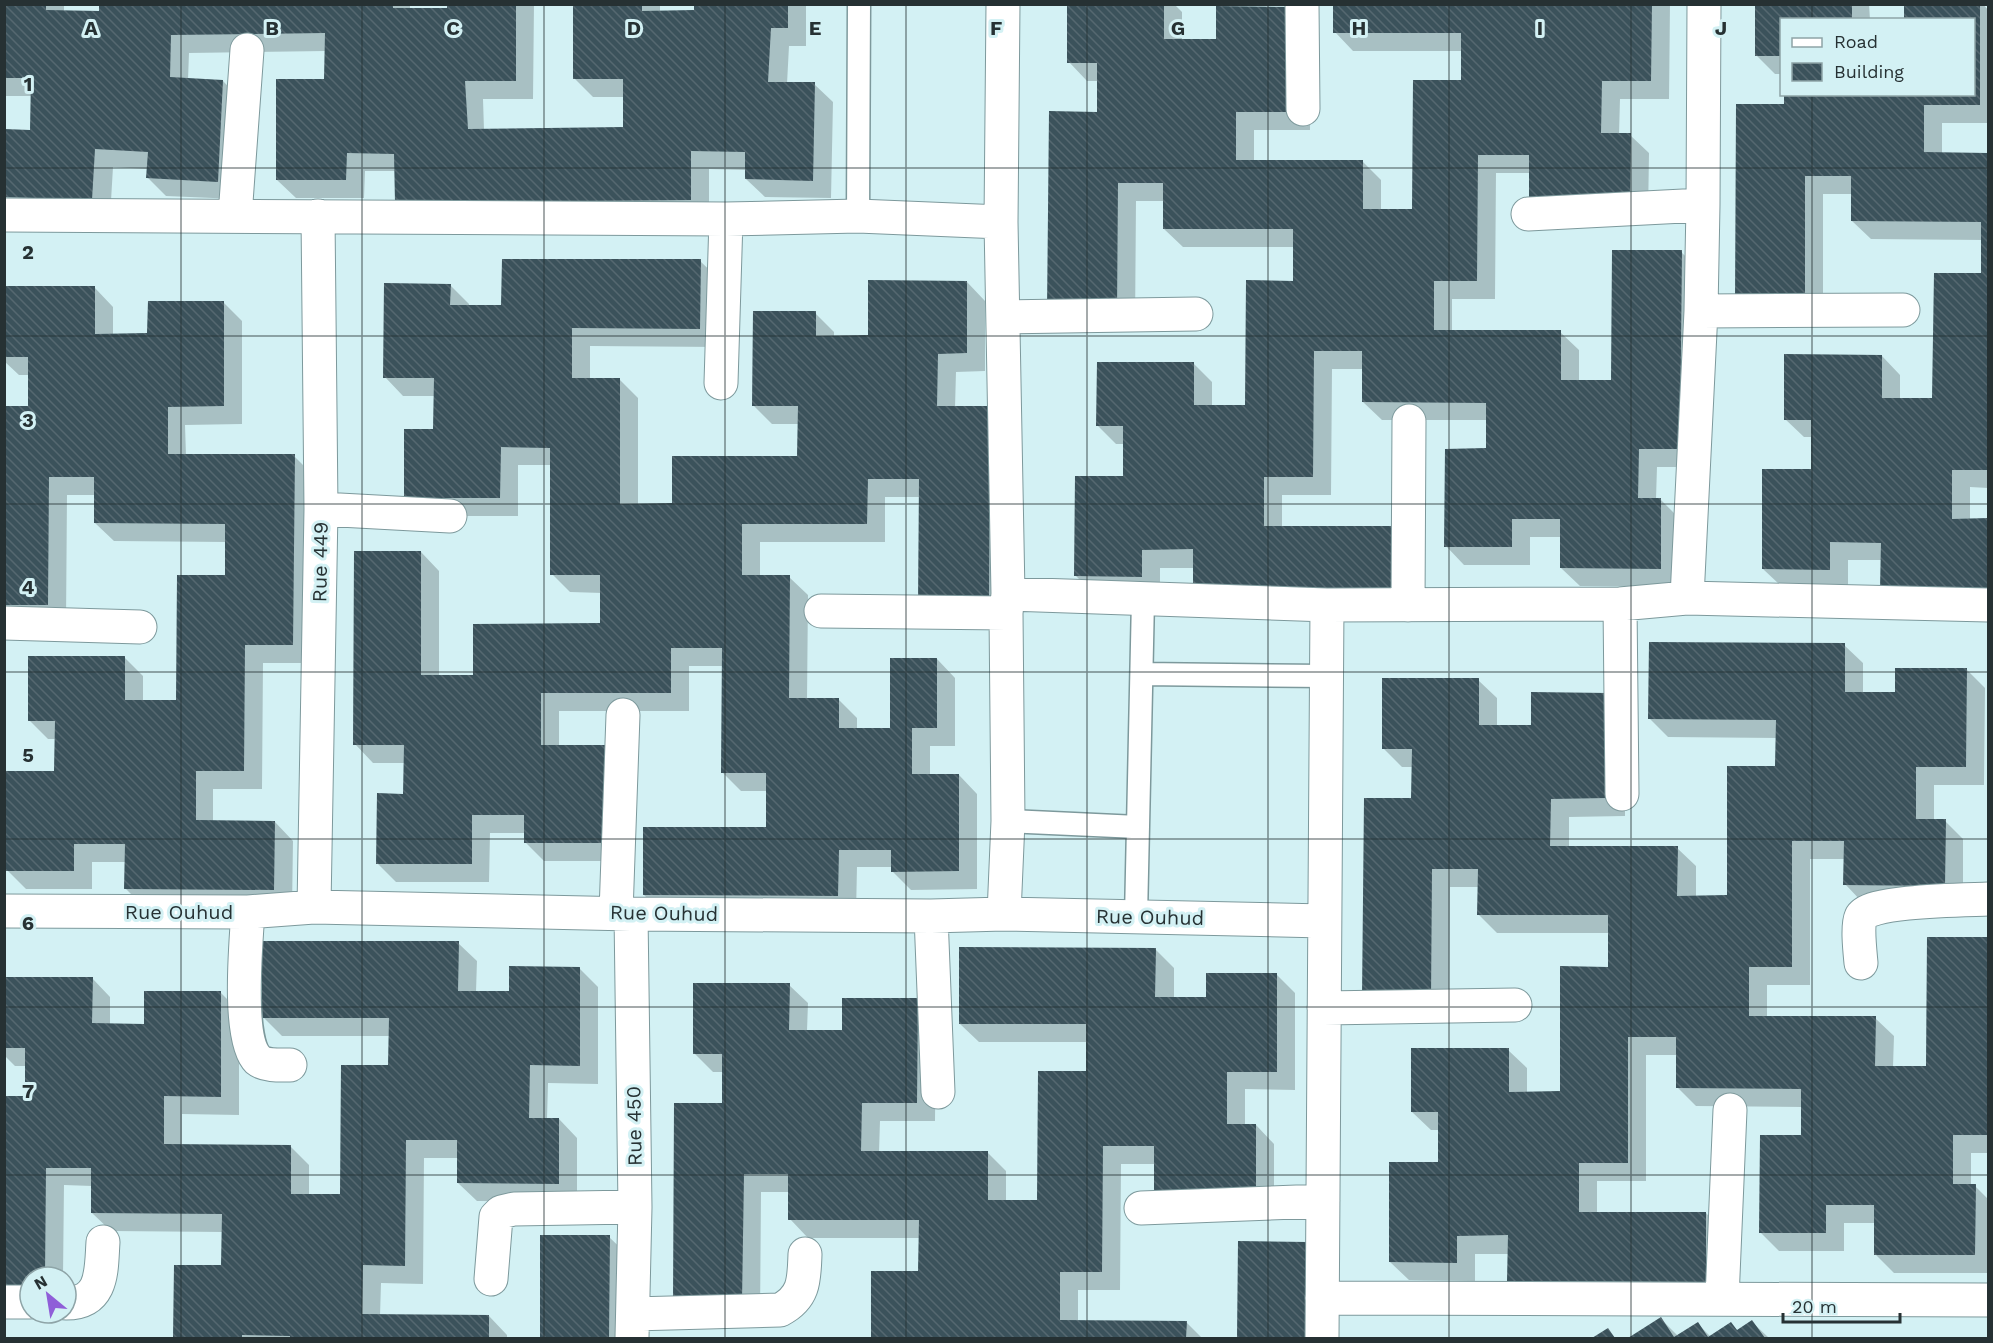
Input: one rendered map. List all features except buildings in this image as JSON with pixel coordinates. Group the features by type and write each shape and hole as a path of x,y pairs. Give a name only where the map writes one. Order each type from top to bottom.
{"street":[{"path":"1003,4 1001,222 1008,821 1004,914"},
{"path":"1302,4 1303,109"},
{"path":"1687,598 1701,311 1704,4"},
{"path":"235,216 247,50"},
{"path":"1527,214 1703,205"},
{"path":"4,215 726,219 858,216 1001,222"},
{"name":"Rue 449","path":"314,907 321,509 318,216"},
{"path":"721,383 726,219"},
{"path":"1701,311 1903,310"},
{"path":"1003,317 1196,314"},
{"path":"1408,604 1409,421"},
{"path":"321,509 450,516"},
{"path":"821,611 1143,599 1327,605 1620,604 1687,598 1989,605"},
{"path":"1620,604 1622,794"},
{"path":"1322,1338 1327,605"},
{"path":"4,623 140,627"},
{"name":"Rue 450","path":"623,715 623,913 635,1207 633,1326"},
{"path":"1860,963 1860,919 1867,910 1885,905 1989,899"},
{"name":"Rue Ouhud","path":"4,911 248,912 314,907 623,913 931,916 1004,914 1324,921"},
{"path":"248,912 244,972 247,1032 250,1045 262,1063 291,1065"},
{"path":"931,916 938,1092"},
{"path":"1324,1008 1515,1005"},
{"path":"1722,1299 1730,1110"},
{"path":"1141,1208 1323,1201"},
{"path":"491,1279 496,1217 501,1212 514,1209 635,1207"},
{"path":"78,1300 92,1294 97,1288 104,1242"},
{"path":"633,1326 780,1310 797,1298 804,1282 805,1254"},
{"path":"1322,1298 1989,1300"}],"lane":[{"path":"858,216 860,4"},
{"path":"1136,917 1143,599"},
{"path":"1142,674 1326,676"},
{"path":"1008,821 1138,827"}]}
